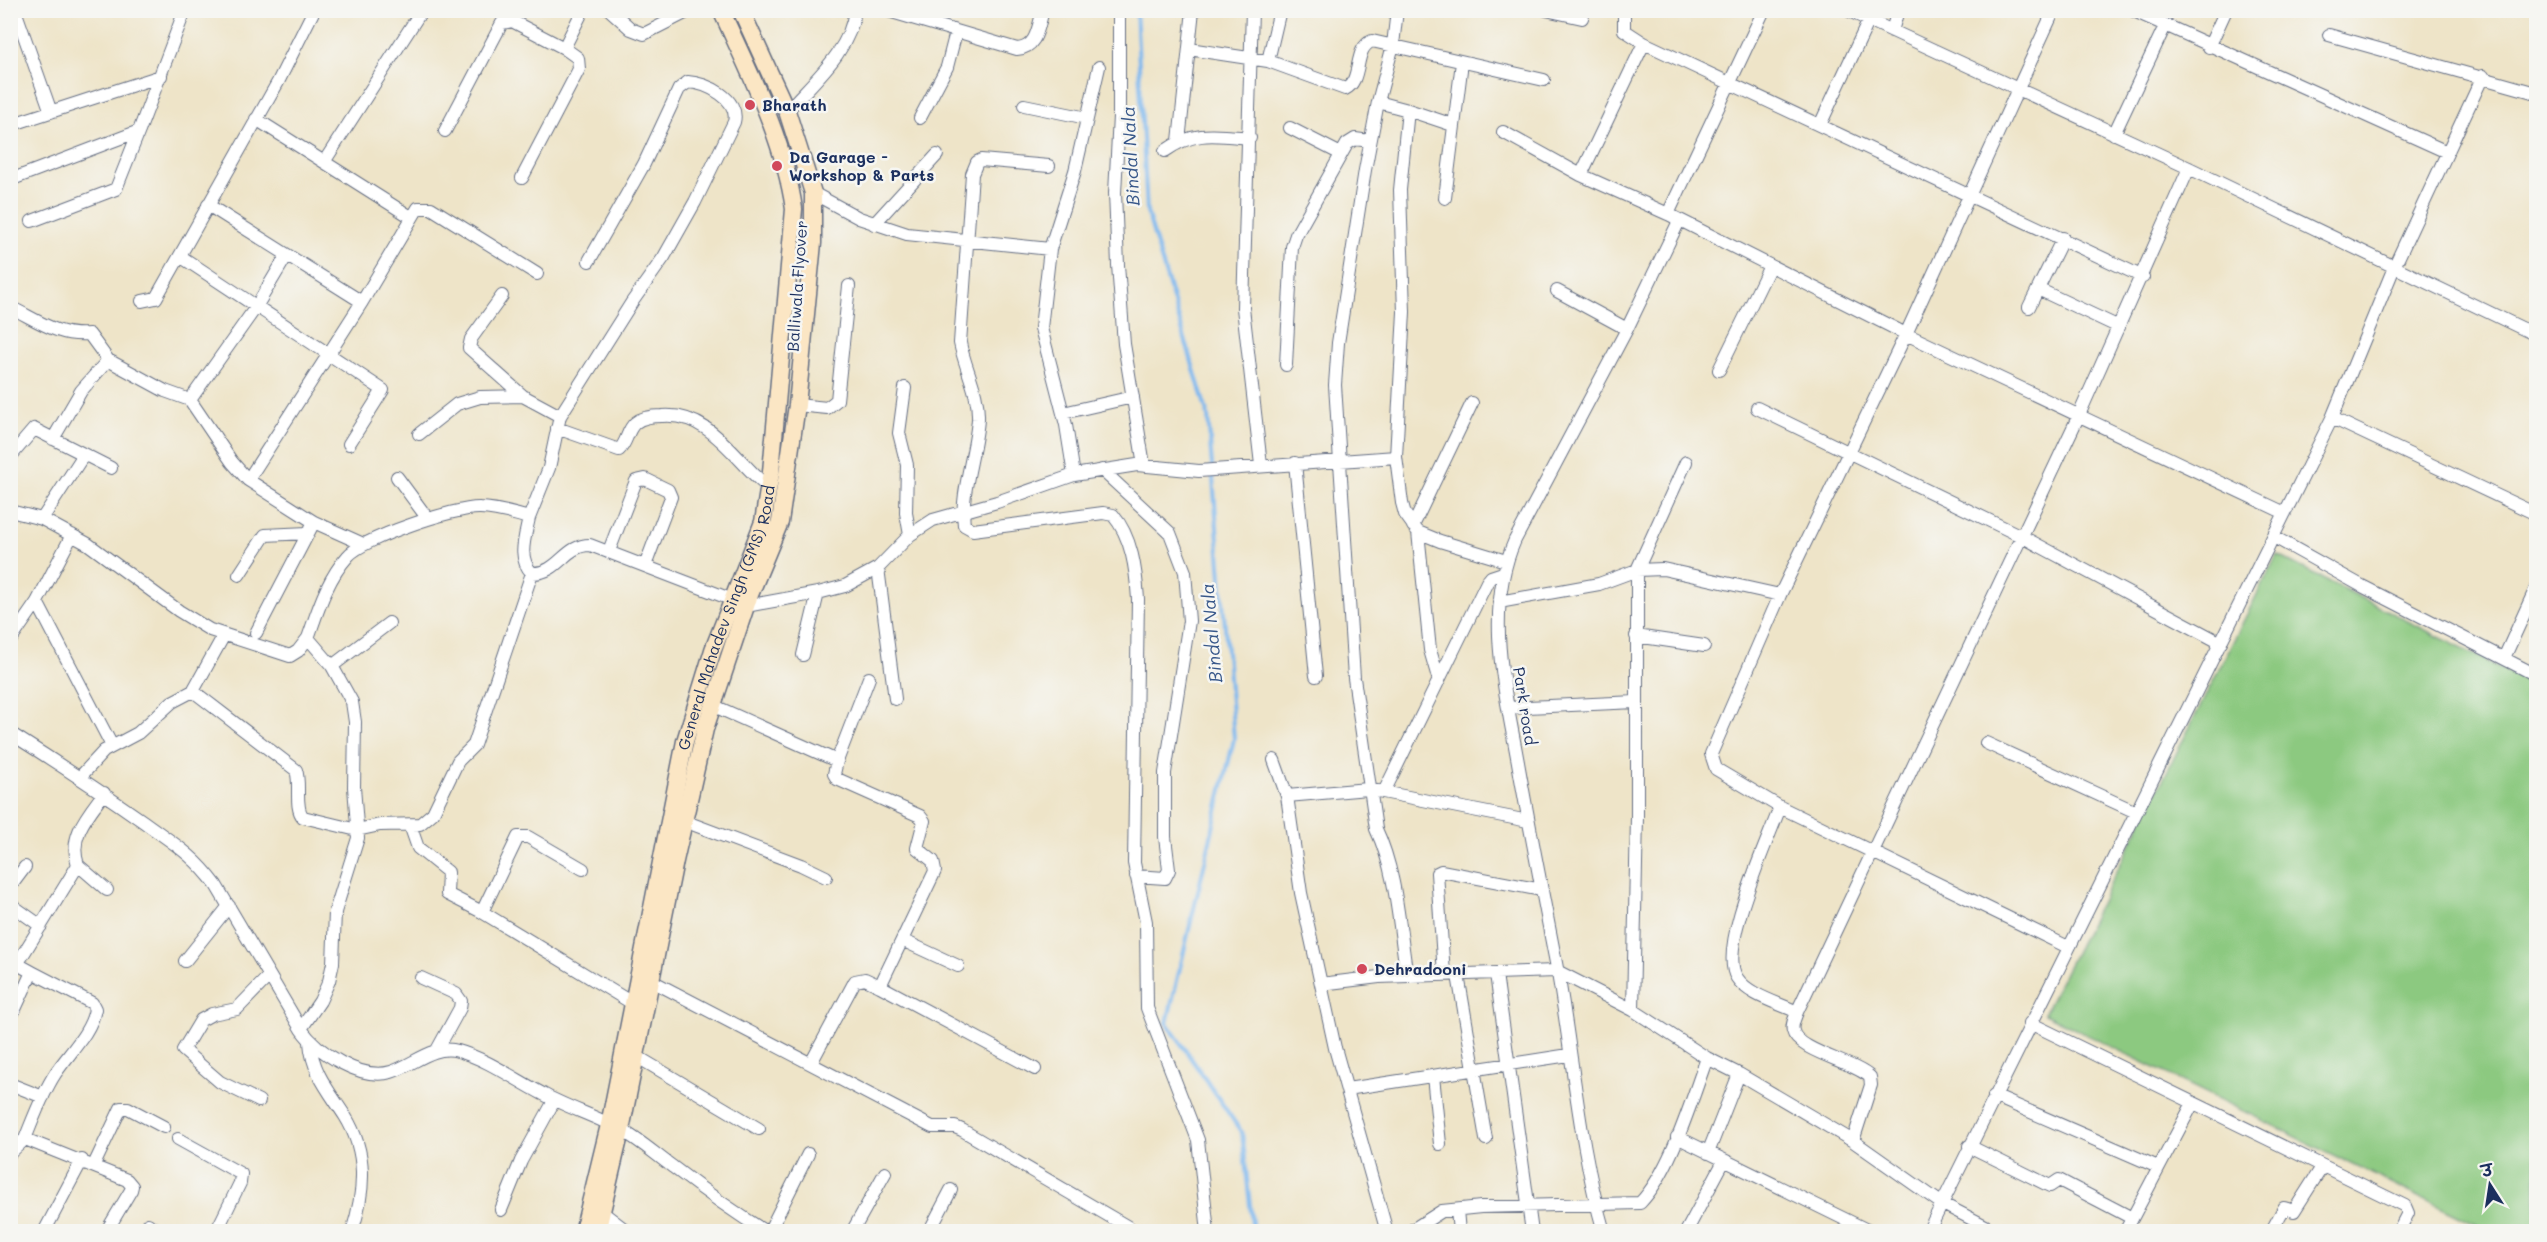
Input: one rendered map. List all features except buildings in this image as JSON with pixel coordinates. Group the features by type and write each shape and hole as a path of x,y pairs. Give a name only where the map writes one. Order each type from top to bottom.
{"street":[{"path":"15,10 51,112"},
{"path":"32,221 116,189 185,10"},
{"path":"142,302 156,298 314,10"},
{"path":"324,162 422,10"},
{"path":"564,48 583,10"},
{"path":"610,10 631,29 644,34 691,10"},
{"name":"General Mahadev Singh (GMS) Road","path":"710,10 764,130 781,182 784,237 771,413 757,516 767,530"},
{"name":"Balliwala Flyover","path":"721,10 775,136 790,184 794,208 767,530"},
{"name":"Balliwala Flyover","path":"728,10 792,155 801,189 804,222 801,277 767,530"},
{"name":"General Mahadev Singh (GMS) Road","path":"583,1232 615,1127 632,1003 685,741 713,650 740,603 767,530 780,522 797,405 813,243 813,193 787,111 741,10"},
{"path":"787,111 842,50 849,37 855,10"},
{"path":"885,10 1017,50 1024,49 1033,42 1043,10"},
{"path":"1119,10 1119,116 1115,193 1124,344 1144,465"},
{"path":"1179,141 1193,10"},
{"path":"1252,10 1250,138 1243,308 1261,465"},
{"path":"1268,61 1280,10"},
{"path":"1397,10 1393,45 1370,141 1336,362 1338,459 1354,678 1368,789 1376,829 1388,858 1407,976"},
{"path":"1546,10 1582,18"},
{"path":"1624,10 1624,30 1644,43 2143,277"},
{"path":"1668,214 1764,10"},
{"path":"1847,10 2395,265 2536,335"},
{"path":"1892,31 1898,10"},
{"path":"2054,10 1906,334 1780,596 1711,754 1716,769 1780,807 2068,947"},
{"path":"2132,10 2209,47 2447,152"},
{"path":"2209,47 2226,10"},
{"path":"1820,125 1869,20"},
{"path":"445,131 502,23 512,21 564,48 578,58 579,69 522,178"},
{"path":"2114,134 2165,26"},
{"path":"920,118 947,67 956,32"},
{"path":"2329,35 2482,76 2536,93"},
{"path":"1189,49 1268,61 1345,89 1352,83 1363,48 1368,42 1393,45 1544,80"},
{"path":"1581,175 1644,43"},
{"path":"1445,198 1462,62"},
{"path":"1074,475 1063,413 1041,327 1050,249 1075,171 1099,67"},
{"path":"10,125 161,76"},
{"path":"1928,1232 2332,418 2395,265 2482,76"},
{"path":"532,573 524,561 522,551 529,518 549,468 559,422 621,318 664,257 695,202 734,122 735,110 728,98 695,82 688,82 679,89 644,164 589,261"},
{"path":"1378,102 1453,125"},
{"path":"1024,105 1087,118"},
{"path":"1408,110 1400,190 1404,312 1396,457 1405,514 1416,529 1504,567"},
{"path":"256,119 411,217"},
{"path":"1290,128 1341,154"},
{"path":"10,180 139,131"},
{"path":"1503,132 1581,175 1668,214 1906,334 2284,513"},
{"path":"1165,151 1179,141 1197,135 1250,138"},
{"path":"1286,365 1292,247 1302,223 1350,141 1370,141"},
{"path":"874,224 937,155"},
{"path":"1049,166 987,159 977,162 969,198 960,343 963,362 974,389 978,420 964,525 973,530 1103,513 1113,515 1126,537 1137,579 1138,598 1136,876 1146,922 1147,1008 1198,1140 1208,1232"},
{"path":"1853,1141 1871,1085 1870,1077 1850,1065 1806,1046 1796,1038 1792,1028 1797,1012 2079,415 2143,277 2189,168"},
{"path":"813,193 874,224 907,234 1050,249"},
{"path":"208,205 362,302"},
{"path":"248,480 362,302 418,208 431,208 537,274"},
{"name":"Park road","path":"1604,1232 1596,1205 1569,1055 1557,971 1508,708 1499,646 1499,602 1504,567 1627,328 1679,221"},
{"path":"2029,307 2063,238"},
{"path":"190,400 256,307 287,255"},
{"path":"180,256 328,356 383,390 350,444"},
{"path":"1719,370 1770,266"},
{"path":"797,405 827,408 837,400 849,286"},
{"path":"2038,289 2119,327"},
{"path":"1557,291 1627,328"},
{"path":"502,296 471,339 469,348 523,396 559,422 619,450 632,427 641,419 674,415 689,418 714,433 762,482"},
{"path":"10,307 68,335 88,334 108,360 165,391 190,400 232,462 248,480 314,522 363,544"},
{"path":"53,439 81,391 108,360"},
{"path":"905,388 899,433 908,472 906,513 910,535"},
{"path":"419,434 457,404 480,397 523,396"},
{"path":"1063,413 1133,397"},
{"path":"1439,681 1430,650 1416,529 1472,403"},
{"path":"1757,408 2021,536 2221,644"},
{"path":"2332,418 2536,514"},
{"path":"10,457 34,429 83,456 111,468"},
{"path":"42,519 83,456"},
{"path":"532,573 549,571 579,545 609,551 740,603 818,593 845,586 879,568 910,535 933,520 964,512 1074,475 1144,465 1199,471 1338,459 1396,457"},
{"path":"1633,1010 1637,816 1637,570 1686,462"},
{"path":"1295,463 1316,676"},
{"path":"1102,470 1170,533 1185,572 1189,603 1186,644 1165,772 1165,837 1169,870 1165,878 1136,876"},
{"path":"397,477 428,519"},
{"path":"609,551 636,481 645,479 668,490 671,497 645,567"},
{"path":"10,511 42,519 88,544 179,611 224,635 290,656 308,638 324,595 348,555 363,544 428,519 478,507 497,509 529,518"},
{"path":"256,633 314,522"},
{"path":"239,575 265,535 308,533"},
{"path":"10,641 37,602 72,535"},
{"path":"2274,537 2362,586 2536,675"},
{"path":"1384,792 1487,582 1504,567"},
{"path":"879,568 895,699"},
{"path":"1499,602 1599,584 1637,570 1663,569 1780,596"},
{"path":"193,692 296,770 300,780 298,809 303,817 357,830 380,825 410,825 428,819 458,761 474,745 532,573"},
{"path":"2504,658 2536,588"},
{"path":"803,655 818,593"},
{"path":"37,602 112,746"},
{"path":"597,1232 615,1127 636,1056 684,821 740,603"},
{"path":"332,666 389,623"},
{"path":"80,777 95,759 112,746 138,733 172,702 193,692 224,635"},
{"path":"1636,636 1704,646"},
{"path":"301,1029 320,1001 329,981 333,963 335,912 356,846 357,830 354,787 355,722 352,702 332,666 308,638"},
{"path":"869,678 834,774 837,779 921,816 924,821 917,848 933,861 935,871 880,986"},
{"path":"1508,708 1636,702"},
{"path":"712,705 837,761"},
{"path":"10,733 80,777 181,846 202,866 229,906 301,1029 310,1041 346,1064 372,1072 388,1072 437,1050 447,1049 466,1054 554,1101 615,1127 727,1207 768,1232 808,1154"},
{"path":"1986,743 2136,812"},
{"path":"1274,760 1287,796 1301,893 1321,984 1347,1089 1387,1232"},
{"path":"1287,796 1368,789 1528,821"},
{"path":"104,793 76,836 75,852 78,865 107,890"},
{"path":"1780,807 1736,926 1732,962 1736,977 1745,987 1797,1012"},
{"path":"684,821 801,865 826,878"},
{"path":"410,825 418,849 448,872 447,894 482,912 632,1003"},
{"path":"482,912 518,837 528,837 584,869"},
{"path":"10,1153 25,1139 55,1074 70,1054 95,1009 92,1003 21,966 19,961 78,865"},
{"path":"10,886 25,867"},
{"path":"1444,974 1437,876 1439,871 1542,890"},
{"path":"10,904 42,926"},
{"path":"185,961 229,906"},
{"path":"902,940 958,966"},
{"path":"1321,984 1349,979 1557,971 1633,1010 1707,1058 1739,1074 1853,1141 1941,1203 1997,1232"},
{"path":"10,1013 32,972"},
{"path":"1496,974 1532,1232"},
{"path":"1458,975 1486,1139"},
{"path":"259,1101 220,1082 183,1050 201,1020 212,1014 237,1009 269,976"},
{"path":"421,978 456,994 461,1000 460,1008 437,1050"},
{"path":"811,1063 855,981 865,979 1035,1069"},
{"path":"652,981 932,1127 955,1127 962,1130 1128,1227"},
{"path":"2030,1023 2405,1206 2408,1213 2398,1232"},
{"path":"310,1041 311,1054 320,1080 348,1122 359,1149 363,1167 363,1191 352,1232"},
{"path":"1347,1089 1569,1055"},
{"path":"636,1056 759,1128"},
{"path":"1409,1232 1429,1216 1442,1211 1640,1203 1649,1194 1677,1137 1707,1058"},
{"path":"1708,1153 1739,1074"},
{"path":"1433,1076 1440,1144"},
{"path":"10,1084 43,1097"},
{"path":"1994,1096 2158,1167"},
{"path":"501,1210 521,1161 554,1101"},
{"path":"2124,1232 2193,1103"},
{"path":"44,1232 121,1108 128,1108 164,1128"},
{"path":"1677,1137 1871,1232"},
{"path":"25,1139 127,1180 132,1186 106,1232"},
{"path":"178,1139 241,1174 240,1183 216,1232"},
{"path":"1969,1146 2050,1186 2059,1180 2132,1218"},
{"path":"1686,1232 1724,1161"},
{"path":"2271,1232 2284,1208 2291,1212 2294,1210 2322,1167"},
{"path":"852,1232 885,1173"},
{"path":"929,1232 951,1190"},
{"path":"1457,1210 1459,1232"},
{"path":"602,1212 628,1232"},
{"path":"148,1224 158,1232"}],"green space":[{"path":"2277,555 2536,686 2536,1091 2532,1100 2536,1105 2536,1231 2489,1231 2044,1014"}],"waterway":[{"name":"Bindal Nala","path":"1136,10 1147,212 1208,416 1234,739 1167,1023 1242,1133 1253,1232"}],"place":[{"name":"Bharath","path":"750,105"},
{"name":"Da Garage - Workshop & Parts","path":"777,166"},
{"name":"Dehradooni","path":"1362,969"}]}
